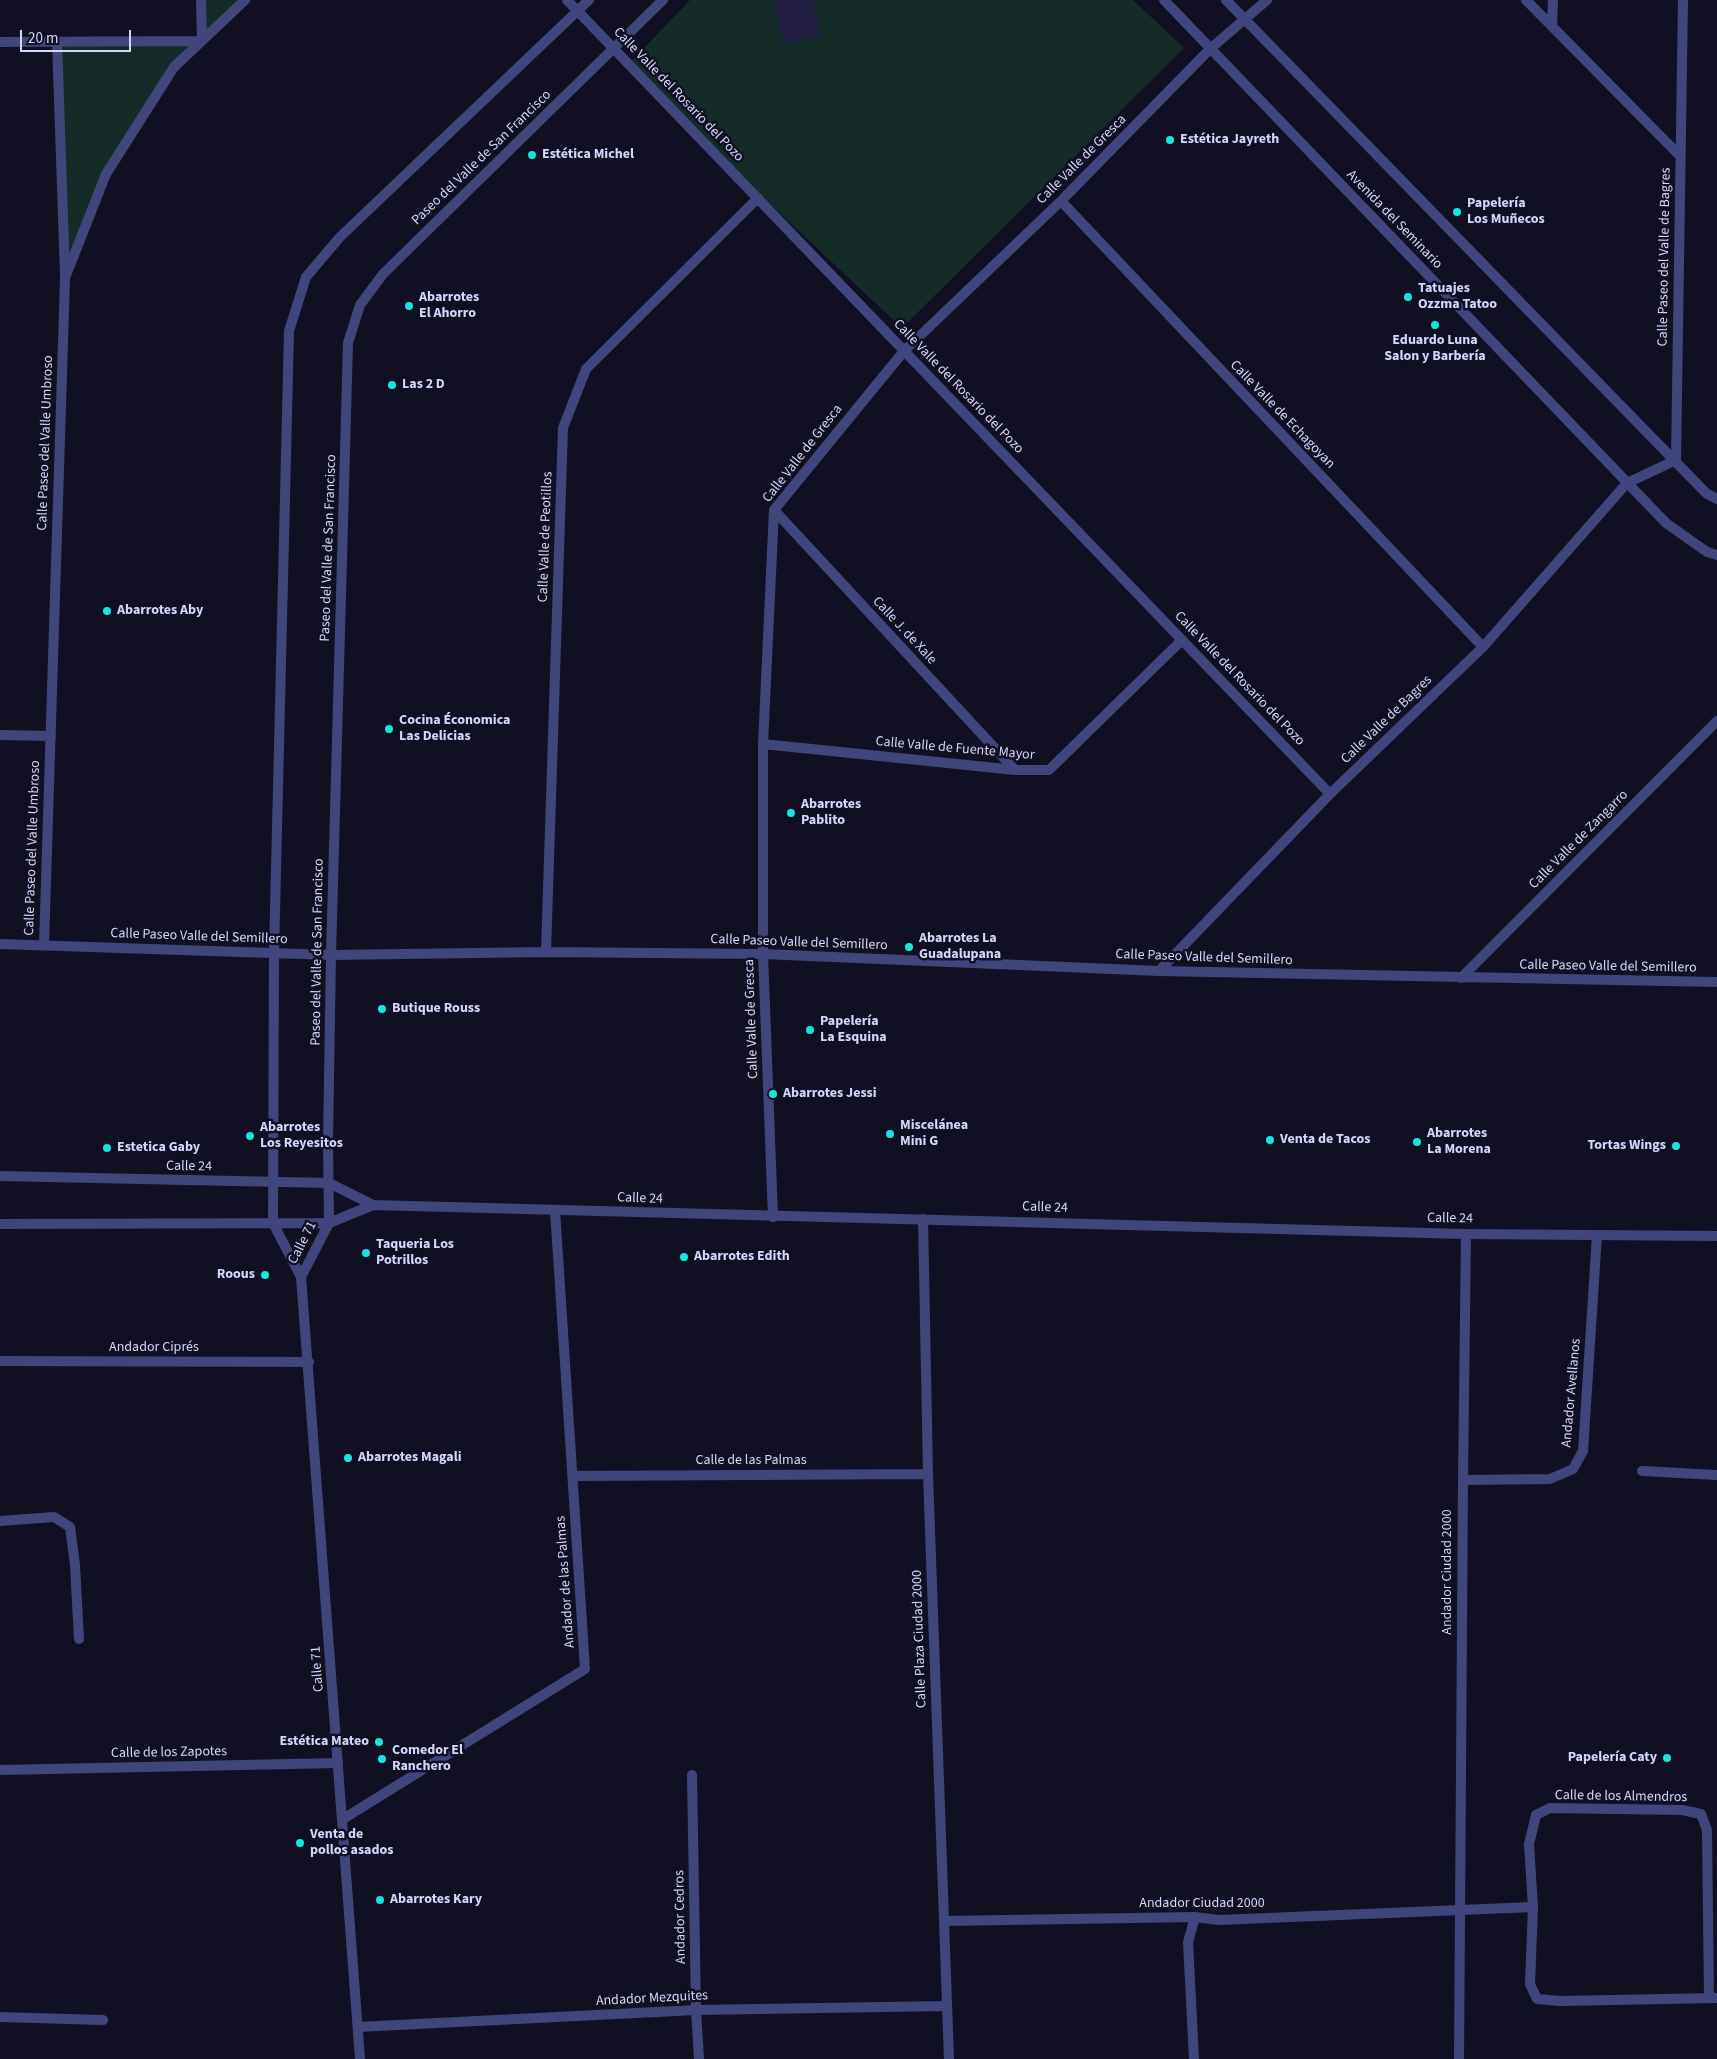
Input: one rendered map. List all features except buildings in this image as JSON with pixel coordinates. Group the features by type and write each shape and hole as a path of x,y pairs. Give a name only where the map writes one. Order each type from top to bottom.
{"street":[{"path":"0,42 202,41 201,0"},
{"name":"Calle Paseo del Valle Umbroso","path":"44,945 65,278 106,174 174,67 244,0"},
{"name":"Calle Valle del Rosario del Pozo","path":"567,0 1330,794"},
{"path":"273,1223 274,953 289,331 306,277 340,237 588,0"},
{"name":"Paseo del Valle de San Francisco","path":"329,1222 328,1141 331,954 348,343 360,305 383,274 663,0"},
{"name":"Avenida del Seminario","path":"1164,0 1666,523 1707,552 1717,556"},
{"path":"1226,0 1676,460 1706,493 1717,499"},
{"name":"Calle Valle de Gresca","path":"773,1217 763,954 763,744 774,510 904,351 1061,201 1210,49 1267,0"},
{"path":"1526,0 1680,156"},
{"path":"1552,26 1553,0"},
{"name":"Calle Paseo del Valle de Bagres","path":"1676,460 1682,0"},
{"path":"57,42 65,278"},
{"name":"Calle Valle de Peotillos","path":"546,952 563,428 586,369 758,198"},
{"name":"Calle Valle de Echagoyan","path":"1061,201 1483,647"},
{"path":"1628,483 1676,460"},
{"name":"Calle Valle de Bagres","path":"1160,971 1330,794 1483,647 1628,483"},
{"name":"Calle J. de Xale","path":"774,510 1015,770"},
{"name":"Calle Valle de Fuente Mayor","path":"763,744 1015,770 1049,770 1182,640"},
{"name":"Calle Valle de Zangarro","path":"1461,978 1717,720"},
{"path":"0,735 51,736"},
{"name":"Calle Paseo Valle del Semillero","path":"0,944 331,954 546,952 763,954 1160,971 1717,982"},
{"name":"Calle 24","path":"0,1176 329,1183 373,1205"},
{"name":"Calle 24","path":"0,1224 329,1222 373,1205 1466,1234 1717,1236"},
{"name":"Andador de las Palmas","path":"342,1819 585,1669 555,1210"},
{"name":"Calle Plaza Ciudad 2000","path":"923,1219 928,1474 949,2059"},
{"name":"Calle 71","path":"301,1276 329,1222"},
{"name":"Calle 71","path":"273,1223 301,1276 360,2059"},
{"name":"Andador Ciudad 2000","path":"1459,2059 1466,1234"},
{"name":"Andador Avellanos","path":"1463,1480 1550,1479 1573,1469 1582,1451 1597,1235"},
{"name":"Andador Ciprés","path":"0,1361 308,1362"},
{"path":"1642,1471 1717,1475"},
{"name":"Calle de las Palmas","path":"573,1476 928,1474"},
{"path":"0,1521 54,1517 70,1527 75,1564 80,1639"},
{"name":"Calle de los Zapotes","path":"0,1770 338,1763"},
{"name":"Andador Cedros","path":"692,1775 696,2010 699,2059"},
{"name":"Calle de los Almendros","path":"1550,1808 1682,1810 1701,1814 1707,1830 1713,1998 1560,2001 1537,1999 1530,1984 1533,1907 1529,1844 1536,1815 1550,1808"},
{"name":"Andador Ciudad 2000","path":"944,1921 1196,1917 1219,1920 1533,1907"},
{"path":"1194,2059 1188,1942 1196,1917"},
{"name":"Andador Mezquites","path":"358,2027 696,2010 947,2006"},
{"path":"0,2017 103,2020"}],"green space":[{"path":"201,0 245,0 202,41"},
{"path":"690,0 1133,0 1184,48 902,328 625,68"},
{"path":"57,41 202,41 174,67 106,174 65,278"}],"place":[{"name":"Estética Jayreth","path":"1170,140"},
{"name":"Estética Michel","path":"532,155"},
{"name":"Papelería Los Muñecos","path":"1457,212"},
{"name":"Tatuajes Ozzma Tatoo","path":"1408,297"},
{"name":"Abarrotes El Ahorro","path":"409,306"},
{"name":"Eduardo Luna Salon y Barbería","path":"1435,325"},
{"name":"Las 2 D","path":"392,385"},
{"name":"Abarrotes Aby","path":"107,611"},
{"name":"Cocina Économica Las Delicias","path":"389,729"},
{"name":"Abarrotes Pablito","path":"791,813"},
{"name":"Abarrotes La Guadalupana","path":"909,947"},
{"name":"Butique Rouss","path":"382,1009"},
{"name":"Papelería La Esquina","path":"810,1030"},
{"name":"Abarrotes Jessi","path":"773,1094"},
{"name":"Miscelánea Mini G","path":"890,1134"},
{"name":"Abarrotes Los Reyesitos","path":"250,1136"},
{"name":"Venta de Tacos","path":"1270,1140"},
{"name":"Abarrotes La Morena","path":"1417,1142"},
{"name":"Tortas Wings","path":"1676,1146"},
{"name":"Estetica Gaby","path":"107,1148"},
{"name":"Taqueria Los Potrillos","path":"366,1253"},
{"name":"Abarrotes Edith","path":"684,1257"},
{"name":"Roous","path":"265,1275"},
{"name":"Abarrotes Magali","path":"348,1458"},
{"name":"Estética Mateo","path":"379,1742"},
{"name":"Papelería Caty","path":"1667,1758"},
{"name":"Comedor El Ranchero","path":"382,1759"},
{"name":"Venta de pollos asados","path":"300,1843"},
{"name":"Abarrotes Kary","path":"380,1900"}]}
